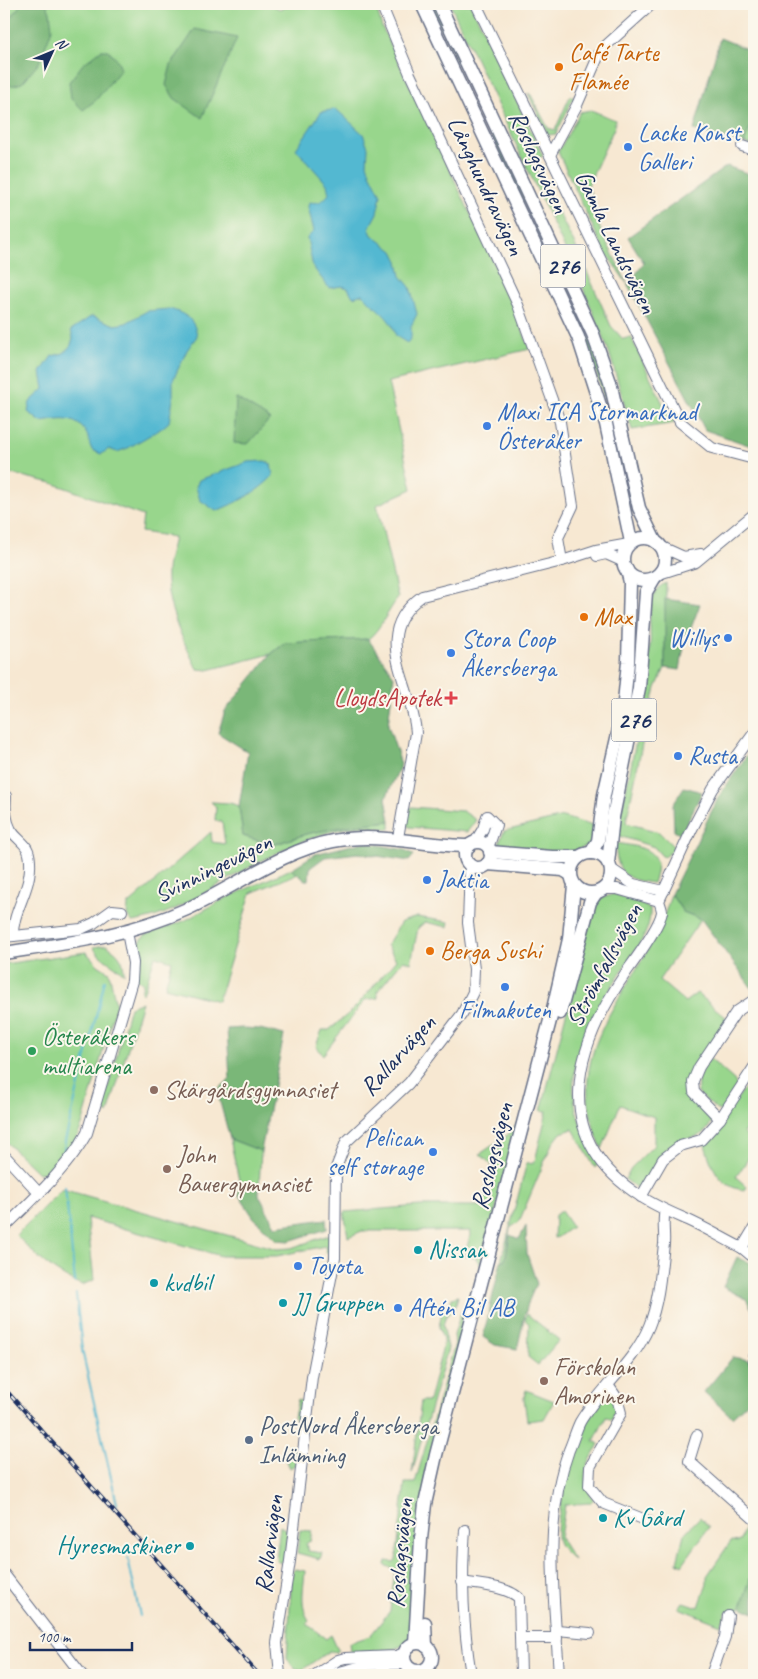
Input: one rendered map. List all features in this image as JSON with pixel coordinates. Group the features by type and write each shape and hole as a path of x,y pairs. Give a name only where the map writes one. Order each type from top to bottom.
{"main road":[{"name":"Roslagsvägen","path":"422,4 578,337 606,424 630,544"},
{"name":"Roslagsvägen","path":"439,4 577,296 593,334 610,382 639,508 659,544"},
{"path":"641,538 659,544 665,562 657,575 642,579 634,576 625,566 624,552 630,544 641,538"},
{"name":"276","path":"572,880 572,864 585,855 598,841 604,795 623,712 629,642 630,582 625,566"},
{"name":"276","path":"600,891 611,876 613,816 634,725 639,688 646,592 657,575"},
{"name":"Svinningevägen","path":"4,953 87,941 127,932 186,909 292,855 314,846 356,838 398,838 441,846 477,858 552,869 572,880"},
{"path":"585,855 601,856 610,866"},
{"name":"Svinningevägen","path":"477,858 585,855"},
{"name":"Roslagsvägen","path":"421,1645 419,1564 425,1504 436,1455 553,1010 569,939 572,880"},
{"path":"572,880 586,893 600,891"},
{"name":"Roslagsvägen","path":"421,1645 425,1556 430,1509 436,1480 588,910 600,891"},
{"path":"405,1659 407,1649 421,1645"},
{"name":"276","path":"405,1659 414,1670 424,1672 432,1658 431,1651 421,1645"}],"street":[{"name":"Långhundravägen","path":"381,4 410,74 518,305 560,422 573,506 558,538 562,561"},
{"name":"Gamla Landsvägen","path":"476,4 680,422 712,448 754,459"},
{"path":"550,155 577,105 601,50 652,4"},
{"path":"742,146 754,150"},
{"path":"657,575 696,562 754,514"},
{"path":"398,838 416,733 415,718 398,669 396,652 396,634 400,618 408,606 422,596 562,561 596,550 630,544"},
{"path":"659,544 684,557 696,556 709,551"},
{"path":"562,561 606,554 625,566"},
{"path":"664,891 692,829 713,789 754,733"},
{"path":"6,796 5,812 10,828 28,847 31,862 29,882 13,928 8,936"},
{"name":"Rallarvägen","path":"281,1673 277,1643 290,1561 312,1377 335,1258 336,1168 346,1142 414,1077 462,1014 473,992 474,969 468,923 468,890 477,858"},
{"name":"Strömfallsvägen","path":"610,866 633,884 664,891 660,901 662,913 642,950 596,1022 586,1046 579,1076 579,1102 592,1147 613,1174 642,1198 742,1248 754,1258"},
{"name":"Strömfallsvägen","path":"600,891 617,889 660,901"},
{"path":"8,936 81,929 94,923 112,910 122,911"},
{"path":"4,1228 40,1193 74,1153 91,1123 132,981 132,963 127,932"},
{"path":"720,1119 694,1092 693,1081 699,1067 736,1012 754,1000"},
{"path":"642,1198 663,1159 680,1146 701,1140 720,1119 754,1067"},
{"path":"4,1155 40,1193"},
{"path":"559,1675 551,1560 553,1518 564,1464 579,1423 633,1355 649,1326 657,1291 664,1243 665,1210"},
{"path":"742,1248 754,1228"},
{"path":"754,1357 754,1362"},
{"path":"608,1385 617,1398 621,1413 590,1467 589,1486 603,1503 648,1521"},
{"path":"697,1435 689,1462 754,1519"},
{"path":"465,1530 462,1582 463,1615 471,1675"},
{"path":"4,1574 82,1675"},
{"path":"462,1582 514,1594 518,1598 520,1604 522,1675"},
{"path":"711,1675 725,1637 728,1616"},
{"path":"521,1638 590,1633"},
{"path":"315,1675 333,1663 345,1658 396,1656 405,1659"},
{"path":"328,1675 366,1664 405,1659"}],"green space":[{"path":"4,4 270,4 280,9 297,4 375,4 382,27 508,293 530,349 388,382 412,489 377,505 398,598 380,626 368,639 285,643 271,654 208,670 197,669 176,622 169,597 167,568 174,537 141,532 143,516 52,483 4,472"},
{"path":"21,4 46,4 50,12 52,29 39,63 22,83 11,86 4,78 4,28"},
{"path":"430,4 434,4 581,318 607,386 617,421 629,493 612,422 582,327"},
{"path":"450,4 471,4 543,156 532,161 575,245 611,326 623,339 631,337 666,410 675,423 632,430 609,352 581,283"},
{"path":"195,29 237,38 202,118 174,98 166,85 171,65"},
{"path":"720,38 754,52 754,117 744,144 694,130"},
{"path":"101,50 108,50 118,61 121,69 96,100 83,110 71,98 69,82 83,64"},
{"path":"528,93 531,95 548,128 555,130 570,96 574,97 556,134 548,135"},
{"path":"591,110 615,120 615,126 588,185 600,229 628,285 603,249 558,152 580,112"},
{"path":"754,117 754,146 744,143"},
{"path":"727,166 754,176 754,447 705,430 628,285 644,263 628,237"},
{"path":"236,398 270,419 248,444 234,443"},
{"path":"666,583 665,668 656,688 644,735 626,823 659,832 675,848 665,857 654,847 616,835 644,694 650,646 651,602 654,594"},
{"path":"665,599 700,604 684,647 680,670 665,668"},
{"path":"368,639 394,676 388,725 401,764 386,798 390,821 347,826 306,834 273,845 243,836 239,806 248,752 218,733 225,711 271,654 285,643"},
{"path":"754,745 754,991 701,919 683,912 671,894 719,796"},
{"path":"684,787 702,792 681,835 674,831 673,804"},
{"path":"211,802 230,803 239,806 243,836 273,845 306,834 347,826 390,821 390,829 356,827 340,829 305,840 269,857 179,907 144,920 132,922 127,915 128,905 211,832 212,842 225,844 222,822 215,820 216,807"},
{"path":"411,807 463,811 476,820 467,832 409,827 406,821"},
{"path":"563,817 590,825 594,824 594,841 584,847 562,853 503,848 499,843 504,831"},
{"path":"364,842 405,850 414,855 409,861 358,853 325,857 310,868 309,880 305,880 291,869 315,854"},
{"path":"615,843 642,848 654,856 656,872 653,883 635,880 624,873 620,868"},
{"path":"291,869 297,874 251,893 218,1001 165,987 172,961 155,956 143,994 141,993 143,982 136,979 140,957 139,943 145,935 184,921 226,898"},
{"path":"614,894 640,903 650,909 650,917 644,937 606,996 586,1032 579,1052 574,1092 577,1113 599,1162 595,1168 573,1129 561,1133 551,1146 519,1222 510,1228 505,1261 501,1261 527,1162 531,1164 535,1161 547,1111 541,1111 594,905 602,898"},
{"path":"671,894 683,912 701,919 659,980 685,1002 697,993 728,1019 688,1077 685,1095 702,1108 712,1119 709,1127 699,1135 674,1143 668,1147 658,1160 643,1187 638,1189 625,1179 631,1168 654,1145 654,1117 620,1105 602,1149 590,1111 588,1077 595,1045 608,1016 643,959 659,928"},
{"path":"417,917 449,922 448,927 425,922 418,928 411,963 403,960 377,992 378,998 365,1000 323,1055 316,1046 322,1030 329,1030 354,1009 396,960 387,945 401,922"},
{"path":"106,945 120,957 124,974 100,956 93,947"},
{"path":"86,952 98,965 109,972 116,1005 82,1125 74,1145 48,1172 38,1173 4,1140 4,964"},
{"path":"142,1002 108,1114 102,1109 130,1007"},
{"path":"227,1029 260,1029 284,1035 261,1151 230,1139 217,1091 230,1079"},
{"path":"710,1059 734,1080 737,1086 723,1111 717,1110 698,1093 700,1074"},
{"path":"746,1087 754,1090 746,1119 748,1130 743,1132 748,1138 754,1131 754,1150 736,1177 747,1187 745,1190 728,1185 722,1179 712,1166 704,1141"},
{"path":"522,1117 480,1265 476,1258 465,1256 471,1231 362,1231 348,1237 344,1212 420,1206 481,1206 492,1165 480,1154 509,1134"},
{"path":"230,1139 261,1151 259,1187 240,1185"},
{"path":"240,1185 259,1187 259,1195 275,1226 326,1219 327,1229 289,1241 276,1240 254,1218 238,1194"},
{"path":"62,1189 277,1249 291,1248 332,1234 328,1278 326,1277 329,1254 326,1252 325,1246 277,1256 221,1256 87,1218 94,1280 82,1285 54,1270 16,1235"},
{"path":"561,1211 572,1227 554,1238 555,1215"},
{"path":"526,1226 527,1254 537,1284 527,1307 517,1349 495,1345 483,1337 501,1261 505,1260 510,1235 519,1239"},
{"path":"737,1257 754,1265 754,1313 746,1299 723,1287"},
{"path":"458,1296 455,1308 446,1316 443,1325 448,1348 412,1473 421,1401 429,1401 444,1342 439,1327 442,1312 449,1306 452,1298"},
{"path":"461,1312 467,1313 429,1467 411,1642 395,1649 355,1653 350,1651 349,1643 370,1636 390,1611 395,1570 385,1565 386,1561 393,1562 396,1560 405,1483 415,1483 455,1344 454,1335"},
{"path":"527,1314 559,1340 538,1365 528,1357 529,1324 525,1320"},
{"path":"733,1357 749,1360 754,1378 754,1396 732,1417 704,1392"},
{"path":"526,1390 554,1401 544,1419 527,1421 524,1398"},
{"path":"606,1395 613,1397 615,1410 612,1420 606,1417 594,1441 599,1444 588,1465 585,1478 589,1492 594,1500 589,1503 565,1505 560,1538 574,1560 563,1550 557,1540 561,1504 572,1461 580,1439 588,1420"},
{"path":"298,1399 304,1404 297,1423 294,1417"},
{"path":"292,1447 297,1452 295,1465 290,1468 286,1459"},
{"path":"700,1517 709,1527 682,1565 677,1562 684,1534"},
{"path":"747,1523 754,1525 752,1572 746,1594 735,1615 733,1610 727,1611 721,1625 679,1608 683,1602 699,1607 707,1583 707,1576 731,1541 739,1542"},
{"path":"280,1526 288,1531 284,1559 280,1563 276,1560"},
{"path":"300,1530 312,1531 310,1541 306,1544 308,1551 322,1553 320,1559 297,1553"},
{"path":"754,1567 754,1613 741,1607"},
{"path":"295,1569 305,1571 303,1603 309,1620 307,1624 326,1639 331,1635 338,1650 336,1652 329,1651 302,1670 295,1668 287,1658 292,1572"}],"water":[{"path":"336,109 363,134 368,147 367,164 381,195 377,213 369,228 372,235 393,251 398,261 401,276 410,287 417,314 411,326 411,338 407,343 396,336 387,318 363,294 353,297 348,288 342,286 329,288 313,267 307,238 314,231 308,207 309,202 316,203 329,194 327,184 296,149 321,112"},
{"path":"169,309 188,318 194,325 197,336 187,350 173,380 173,399 169,422 162,428 128,448 117,452 109,449 101,454 92,450 86,433 76,423 65,420 41,422 28,412 30,402 44,389 41,372 52,356 64,353 71,345 73,338 71,330 92,316 115,325 126,323 147,311"},
{"path":"265,461 271,464 273,476 247,497 216,511 200,500 196,487 199,480 248,462"}],"waterway":[{"path":"63,1159 65,1141 105,980"},
{"path":"65,1187 75,1282"},
{"path":"76,1294 82,1350 117,1504"},
{"path":"128,1558 140,1616"}],"railway":[{"path":"4,1388 259,1675"}],"place":[{"name":"Café Tarte Flamée","path":"559,67"},
{"name":"Lacke Konst Galleri","path":"628,147"},
{"name":"Maxi ICA Stormarknad Österåker","path":"487,426"},
{"name":"Max","path":"584,617"},
{"name":"Willys","path":"728,638"},
{"name":"Stora Coop Åkersberga","path":"451,653"},
{"name":"LloydsApotek","path":"451,698"},
{"name":"Rusta","path":"678,756"},
{"name":"Jaktia","path":"427,880"},
{"name":"Berga Sushi","path":"430,951"},
{"name":"Filmakuten","path":"505,987"},
{"name":"Österåkers multiarena","path":"32,1051"},
{"name":"Skärgårdsgymnasiet","path":"154,1090"},
{"name":"Pelican self storage","path":"433,1152"},
{"name":"John Bauergymnasiet","path":"167,1169"},
{"name":"Nissan","path":"418,1250"},
{"name":"Toyota","path":"298,1266"},
{"name":"kvdbil","path":"154,1283"},
{"name":"JJ Gruppen","path":"283,1303"},
{"name":"Aftén Bil AB","path":"398,1308"},
{"name":"Förskolan Amorinen","path":"544,1381"},
{"name":"PostNord Åkersberga Inlämning","path":"249,1440"},
{"name":"Kv Gård","path":"603,1518"},
{"name":"Hyresmaskiner","path":"190,1546"}]}
